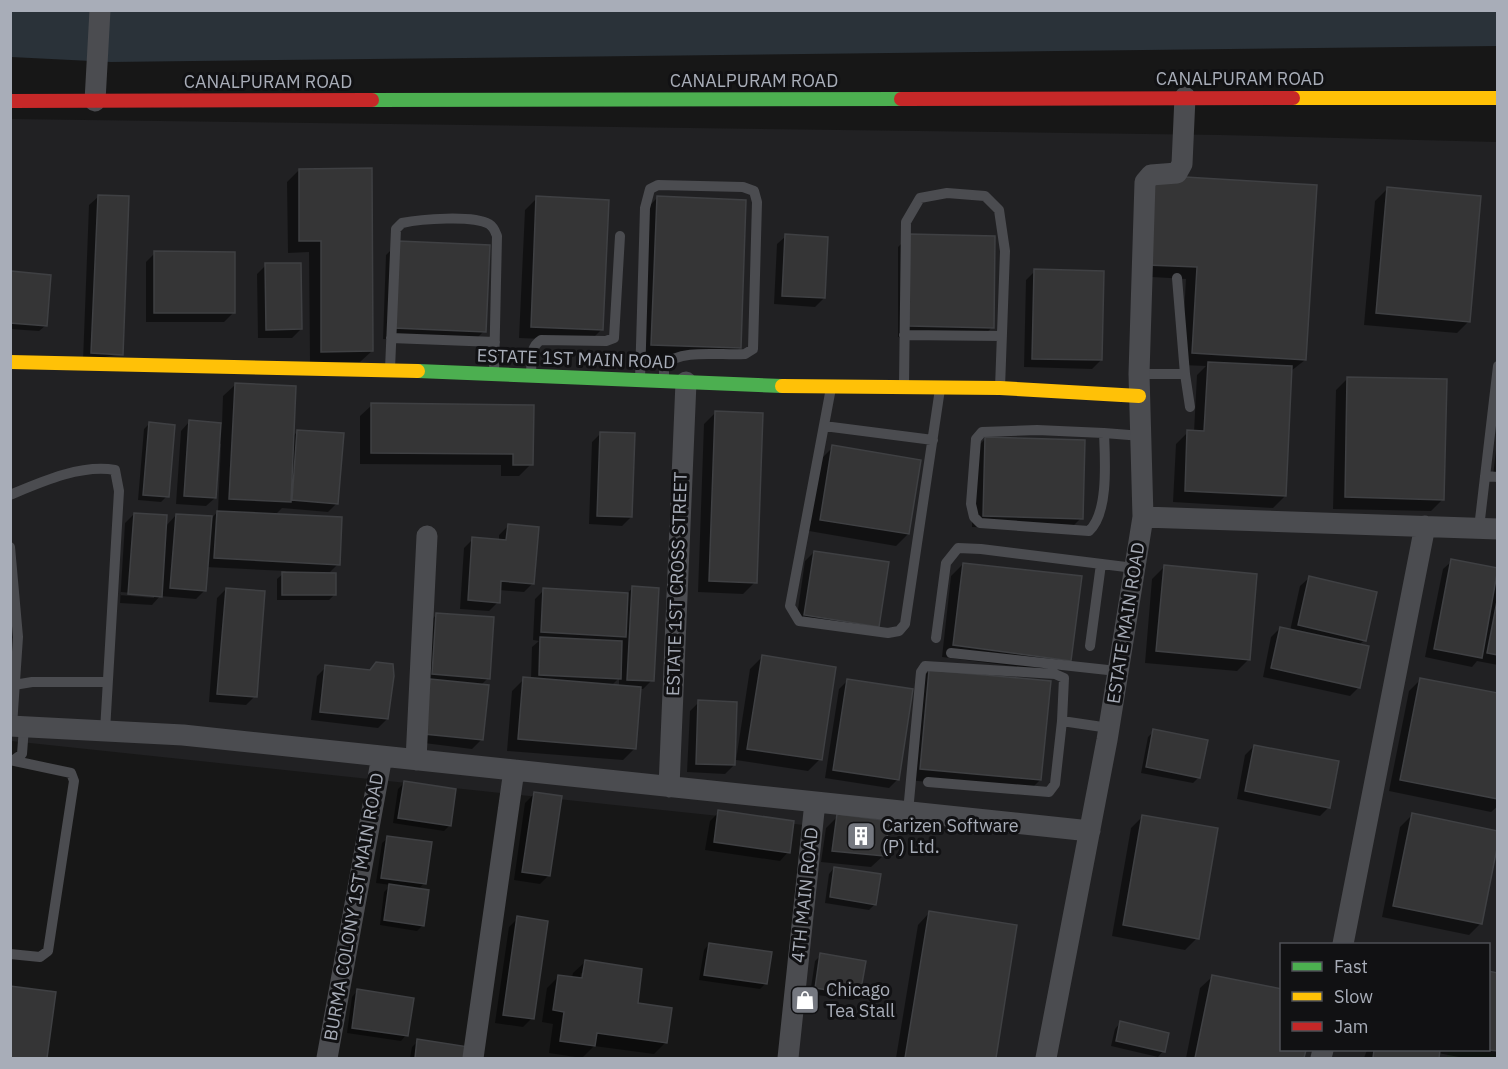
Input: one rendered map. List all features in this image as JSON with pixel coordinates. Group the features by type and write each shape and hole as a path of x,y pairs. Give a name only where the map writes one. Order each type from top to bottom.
{"street":[{"path":"95,101 100,10"},
{"name":"CANALPURAM ROAD","path":"10,101 1185,97 1497,99"},
{"name":"ESTATE MAIN ROAD","path":"1046,1059 1109,728 1143,517 1139,374 1145,182 1151,175 1177,173 1182,164 1185,97"},
{"name":"ESTATE 1ST MAIN ROAD","path":"10,362 390,370 904,389 1000,388 1139,396"},
{"name":"ESTATE 1ST CROSS STREET","path":"669,787 686,382"},
{"path":"1143,517 1488,528"},
{"path":"1343,943 1425,526"},
{"path":"416,760 427,536"},
{"path":"16,726 183,735 1090,831"},
{"name":"BURMA COLONY 1ST MAIN ROAD","path":"327,1059 381,756"},
{"path":"473,1059 514,770"},
{"name":"4TH MAIN ROAD","path":"788,1059 815,802"}],"lane":[{"path":"640,380 645,208 650,189 669,186 743,187 754,190 757,202 753,349 746,354 687,356 670,359 664,365 663,381"},
{"path":"904,389 906,222 920,198 947,193 985,196 999,210 1005,250 1000,388"},
{"path":"390,370 396,229 402,223 446,219 486,223 493,227 497,236 494,374"},
{"path":"531,376 532,350 535,343 540,340 606,341 614,338 620,236"},
{"path":"1177,278 1190,407"},
{"path":"904,335 1002,336"},
{"path":"391,338 495,342"},
{"path":"1488,528 1485,476 1497,366"},
{"path":"1139,374 1185,374"},
{"path":"831,387 790,606 799,621 888,633 899,631 905,624 940,389"},
{"path":"824,426 933,440"},
{"path":"1104,434 1104,487 1098,522 1089,531 980,523 974,517 971,504 973,463 976,440 982,432 1037,430 1142,435"},
{"path":"10,495 42,482 99,467 115,470 119,491 105,731"},
{"path":"1485,476 1497,477"},
{"path":"10,547 18,637 14,685 16,726 22,754 13,760"},
{"path":"936,638 946,563 958,548 1134,568"},
{"path":"1090,646 1101,564"},
{"path":"951,653 1117,670"},
{"path":"908,812 921,672 925,666 1055,674 1064,678 1062,721 1054,784 1049,792 928,782"},
{"path":"14,685 32,682 107,682"},
{"path":"1062,721 1109,728"},
{"path":"10,954 40,957 48,951 74,781 71,773 13,760"}],"shaded area":[{"path":"11,10 1498,11 1497,46 111,62 11,57"},
{"path":"10,119 1221,135 1497,142 1497,1058 780,1058 813,826 11,741"},
{"path":"1449,1051 1477,1051 1497,1055 1497,1058 1447,1058"}],"building":[{"path":"372,168 373,351 321,352 321,241 299,241 299,169"},
{"path":"1152,175 1317,185 1306,360 1192,353 1197,267 1147,265"},
{"path":"1387,187 1481,196 1470,322 1376,313"},
{"path":"98,195 129,196 123,355 91,353"},
{"path":"536,196 609,200 603,330 531,327"},
{"path":"657,196 746,200 741,348 651,345"},
{"path":"785,234 828,237 825,298 782,296"},
{"path":"910,234 995,236 994,328 909,326"},
{"path":"398,241 490,245 486,332 394,328"},
{"path":"154,251 235,252 235,313 154,313"},
{"path":"265,263 301,263 302,329 266,330"},
{"path":"1034,269 1104,271 1102,360 1032,359"},
{"path":"11,271 51,275 47,326 10,323"},
{"path":"1208,362 1292,366 1286,496 1185,491 1187,430 1204,431"},
{"path":"1347,377 1447,379 1444,500 1345,497"},
{"path":"235,383 296,386 291,502 229,499"},
{"path":"371,403 534,405 533,465 513,465 513,454 371,453"},
{"path":"715,411 763,413 757,583 709,581"},
{"path":"189,420 221,423 216,498 184,496"},
{"path":"149,422 175,425 169,497 143,495"},
{"path":"297,430 344,433 338,504 292,500"},
{"path":"600,432 635,433 632,517 597,516"},
{"path":"985,437 1085,440 1083,519 983,516"},
{"path":"832,445 921,460 909,534 820,520"},
{"path":"217,511 342,517 340,565 214,558"},
{"path":"134,513 167,515 162,597 128,594"},
{"path":"176,514 212,516 206,591 170,588"},
{"path":"508,524 539,527 534,584 501,581 500,603 468,600 472,537 506,540"},
{"path":"814,551 889,562 879,627 804,615"},
{"path":"1451,559 1498,568 1482,658 1434,649"},
{"path":"963,563 1082,576 1071,661 953,645"},
{"path":"1164,565 1257,574 1250,660 1156,651"},
{"path":"282,572 336,573 336,595 282,595"},
{"path":"1309,576 1377,592 1366,641 1298,625"},
{"path":"632,586 659,588 654,681 627,680"},
{"path":"226,588 265,591 257,697 217,694"},
{"path":"543,588 628,593 626,637 541,632"},
{"path":"1498,596 1498,655 1487,653"},
{"path":"436,613 494,617 490,679 432,674"},
{"path":"1280,627 1369,646 1360,688 1271,668"},
{"path":"540,637 622,641 621,679 539,675"},
{"path":"762,655 836,667 822,760 747,749"},
{"path":"376,662 393,664 394,676 388,719 320,712 325,665 370,670"},
{"path":"929,670 1051,681 1041,780 920,769"},
{"path":"523,677 641,687 636,749 518,739"},
{"path":"1420,678 1498,693 1498,799 1400,780"},
{"path":"430,679 489,685 483,740 424,734"},
{"path":"847,679 913,689 899,780 833,770"},
{"path":"698,700 737,702 735,765 696,764"},
{"path":"1153,729 1208,740 1200,778 1146,767"},
{"path":"1254,745 1339,761 1330,808 1245,791"},
{"path":"404,781 456,789 451,826 398,818"},
{"path":"534,792 562,796 550,876 522,872"},
{"path":"718,810 794,821 790,853 714,842"},
{"path":"1412,813 1498,831 1498,843 1482,924 1393,906"},
{"name":"Carizen Software (P) Ltd.","path":"837,814 890,821 884,856 832,851"},
{"path":"1142,815 1218,828 1199,939 1123,925"},
{"path":"387,836 432,842 426,884 381,878"},
{"path":"834,867 881,874 876,905 830,897"},
{"path":"389,884 429,890 424,926 384,920"},
{"path":"929,911 1017,925 996,1058 905,1058"},
{"path":"517,916 548,921 534,1019 503,1015"},
{"path":"709,943 772,952 767,984 704,975"},
{"path":"820,953 866,961 860,995 815,988"},
{"path":"585,960 642,969 638,1003 672,1008 667,1043 597,1033 595,1046 560,1041 564,1012 553,1010 558,975 582,978"},
{"path":"1490,971 1498,973 1498,1051 1490,1050"},
{"path":"1212,975 1280,989 1280,1051 1306,1051 1304,1058 1195,1058"},
{"path":"10,986 56,992 47,1058 10,1058"},
{"path":"357,989 414,998 408,1036 352,1028"},
{"path":"1120,1021 1169,1033 1165,1052 1116,1041"},
{"path":"417,1039 469,1047 467,1058 415,1058"},
{"path":"1374,1051 1440,1051 1439,1058 1373,1058"}],"traffic: fast":[{"path":"372,100 901,99"},
{"path":"418,371 782,386"}],"traffic: slow":[{"path":"1293,98 1498,98"},
{"path":"10,362 418,371"},
{"path":"782,386 1000,388 1139,396"}],"traffic: jam":[{"path":"901,99 1293,98"},
{"path":"10,101 372,100"}],"place":[{"name":"Carizen Software (P) Ltd.","path":"861,836"},
{"name":"Chicago Tea Stall","path":"805,1000"}]}
